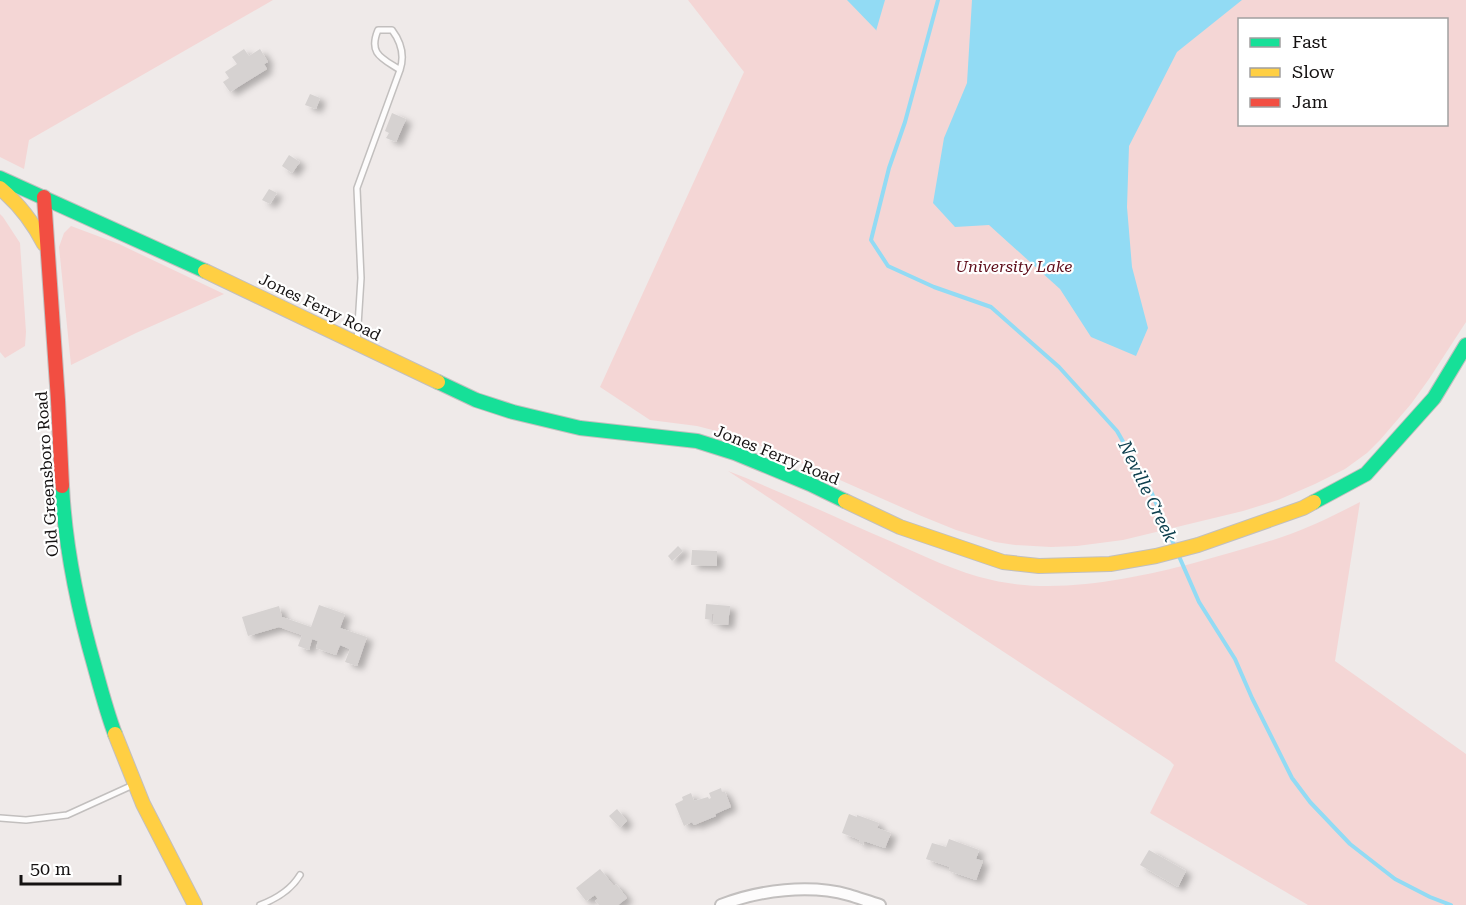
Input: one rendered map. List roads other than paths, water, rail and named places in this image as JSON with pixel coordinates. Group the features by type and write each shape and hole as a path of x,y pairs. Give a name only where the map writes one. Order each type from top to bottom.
{"street":[{"name":"Jones Ferry Road","path":"0,178 184,261 476,400 513,412 580,428 697,441 735,453 810,484 900,527 1003,562 1039,566 1073,566 1110,564 1156,556 1303,508 1366,474 1434,398 1466,345"},
{"path":"0,188 28,215 47,250"},
{"name":"Old Greensboro Road","path":"44,197 63,508 84,630 108,716 142,804 195,905"},
{"path":"722,905 769,892 808,890 847,894 880,905"}],"lane":[{"path":"357,344 361,278 357,189 402,65 399,39 392,30 378,30 374,48 379,55 400,70"},
{"path":"0,818 26,820 67,815 134,784"},
{"path":"261,905 273,900 295,884 300,875"}],"water":[{"path":"847,0 885,0 876,31 876,30"},
{"name":"University Lake","path":"972,0 1242,0 1177,52 1129,146 1127,207 1132,267 1148,328 1136,356 1091,337 1060,289 989,225 955,227 933,203 944,138 967,83"}],"waterway":[{"name":"Neville Creek","path":"938,0 905,122 889,168 871,240 888,266 934,287 991,307 1059,367 1117,431 1150,489 1175,547"},
{"name":"Neville Creek","path":"1178,554 1199,602 1235,659 1292,778 1310,802 1350,844 1395,879 1451,905"}]}
